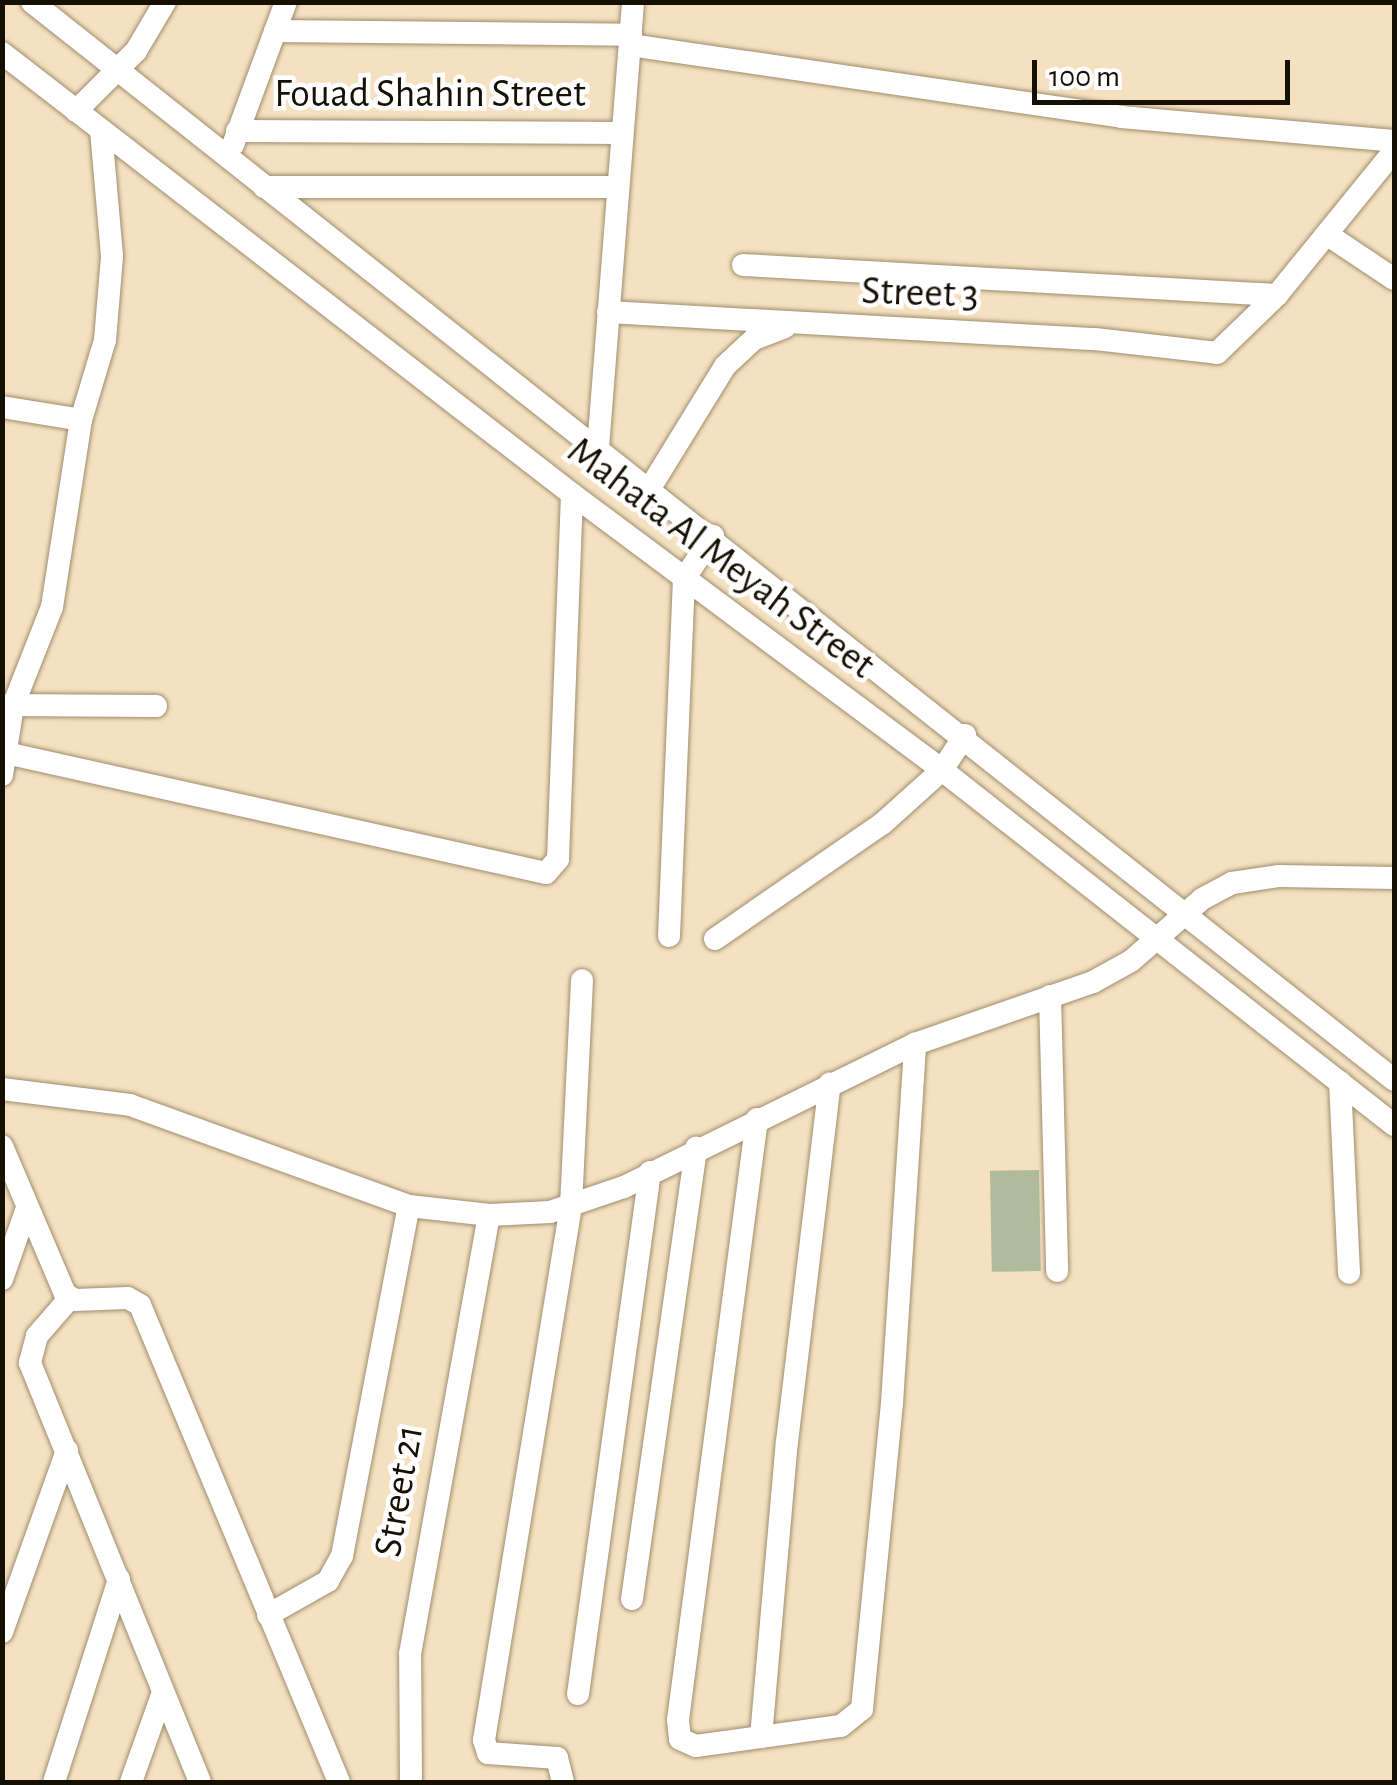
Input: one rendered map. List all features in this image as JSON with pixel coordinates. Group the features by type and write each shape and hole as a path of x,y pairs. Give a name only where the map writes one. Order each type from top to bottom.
{"street":[{"name":"Mahata Al Meyah Street","path":"32,2 965,735 1394,1080"},
{"path":"76,111 116,70 166,2"},
{"path":"228,159 286,2"},
{"path":"598,448 633,2"},
{"path":"275,31 630,40 1122,117 1394,141"},
{"name":"Mahata Al Meyah Street","path":"2,53 14,72 76,111 572,494 942,770 1394,1125"},
{"path":"100,130 110,304 80,420 52,607 8,705 4,764 546,874 558,859 572,494"},
{"name":"Fouad Shahin Street","path":"238,130 622,133"},
{"path":"744,265 1278,295 1394,151"},
{"path":"264,187 617,187"},
{"path":"1328,235 1394,279"},
{"name":"Street 3","path":"608,312 1095,340 1214,354 1226,348 1278,295"},
{"path":"650,488 726,366 754,339 802,325"},
{"path":"2,407 80,420"},
{"path":"669,936 684,579 712,536"},
{"path":"8,705 156,706"},
{"path":"715,939 823,868 942,770 965,735"},
{"path":"1075,874 1101,843"},
{"path":"2,1089 130,1104 409,1206 488,1216 571,1206 915,1044 1110,973 1160,940 1214,890 1252,878 1394,878"},
{"path":"562,1782 557,1758 488,1752 484,1740 571,1206 582,980"},
{"path":"1050,996 1057,1270"},
{"path":"758,1119 678,1728 680,1739 696,1746 852,1722 864,1704 915,1044"},
{"path":"1340,1082 1349,1273"},
{"path":"761,1737 787,1442 830,1084"},
{"path":"2,1146 69,1299"},
{"path":"632,1599 696,1148"},
{"path":"578,1694 650,1172"},
{"path":"268,1615 328,1580 342,1556 409,1206"},
{"path":"2,1279 27,1208"},
{"name":"Street 21","path":"411,1782 410,1654 488,1216"},
{"path":"69,1299 128,1298 140,1305 339,1782"},
{"path":"69,1299 29,1353 196,1779"},
{"path":"2,1632 67,1450"},
{"path":"54,1782 119,1579"},
{"path":"132,1782 162,1694"}],"green space":[{"path":"1039,1170 1041,1271 992,1272 990,1171"}]}
